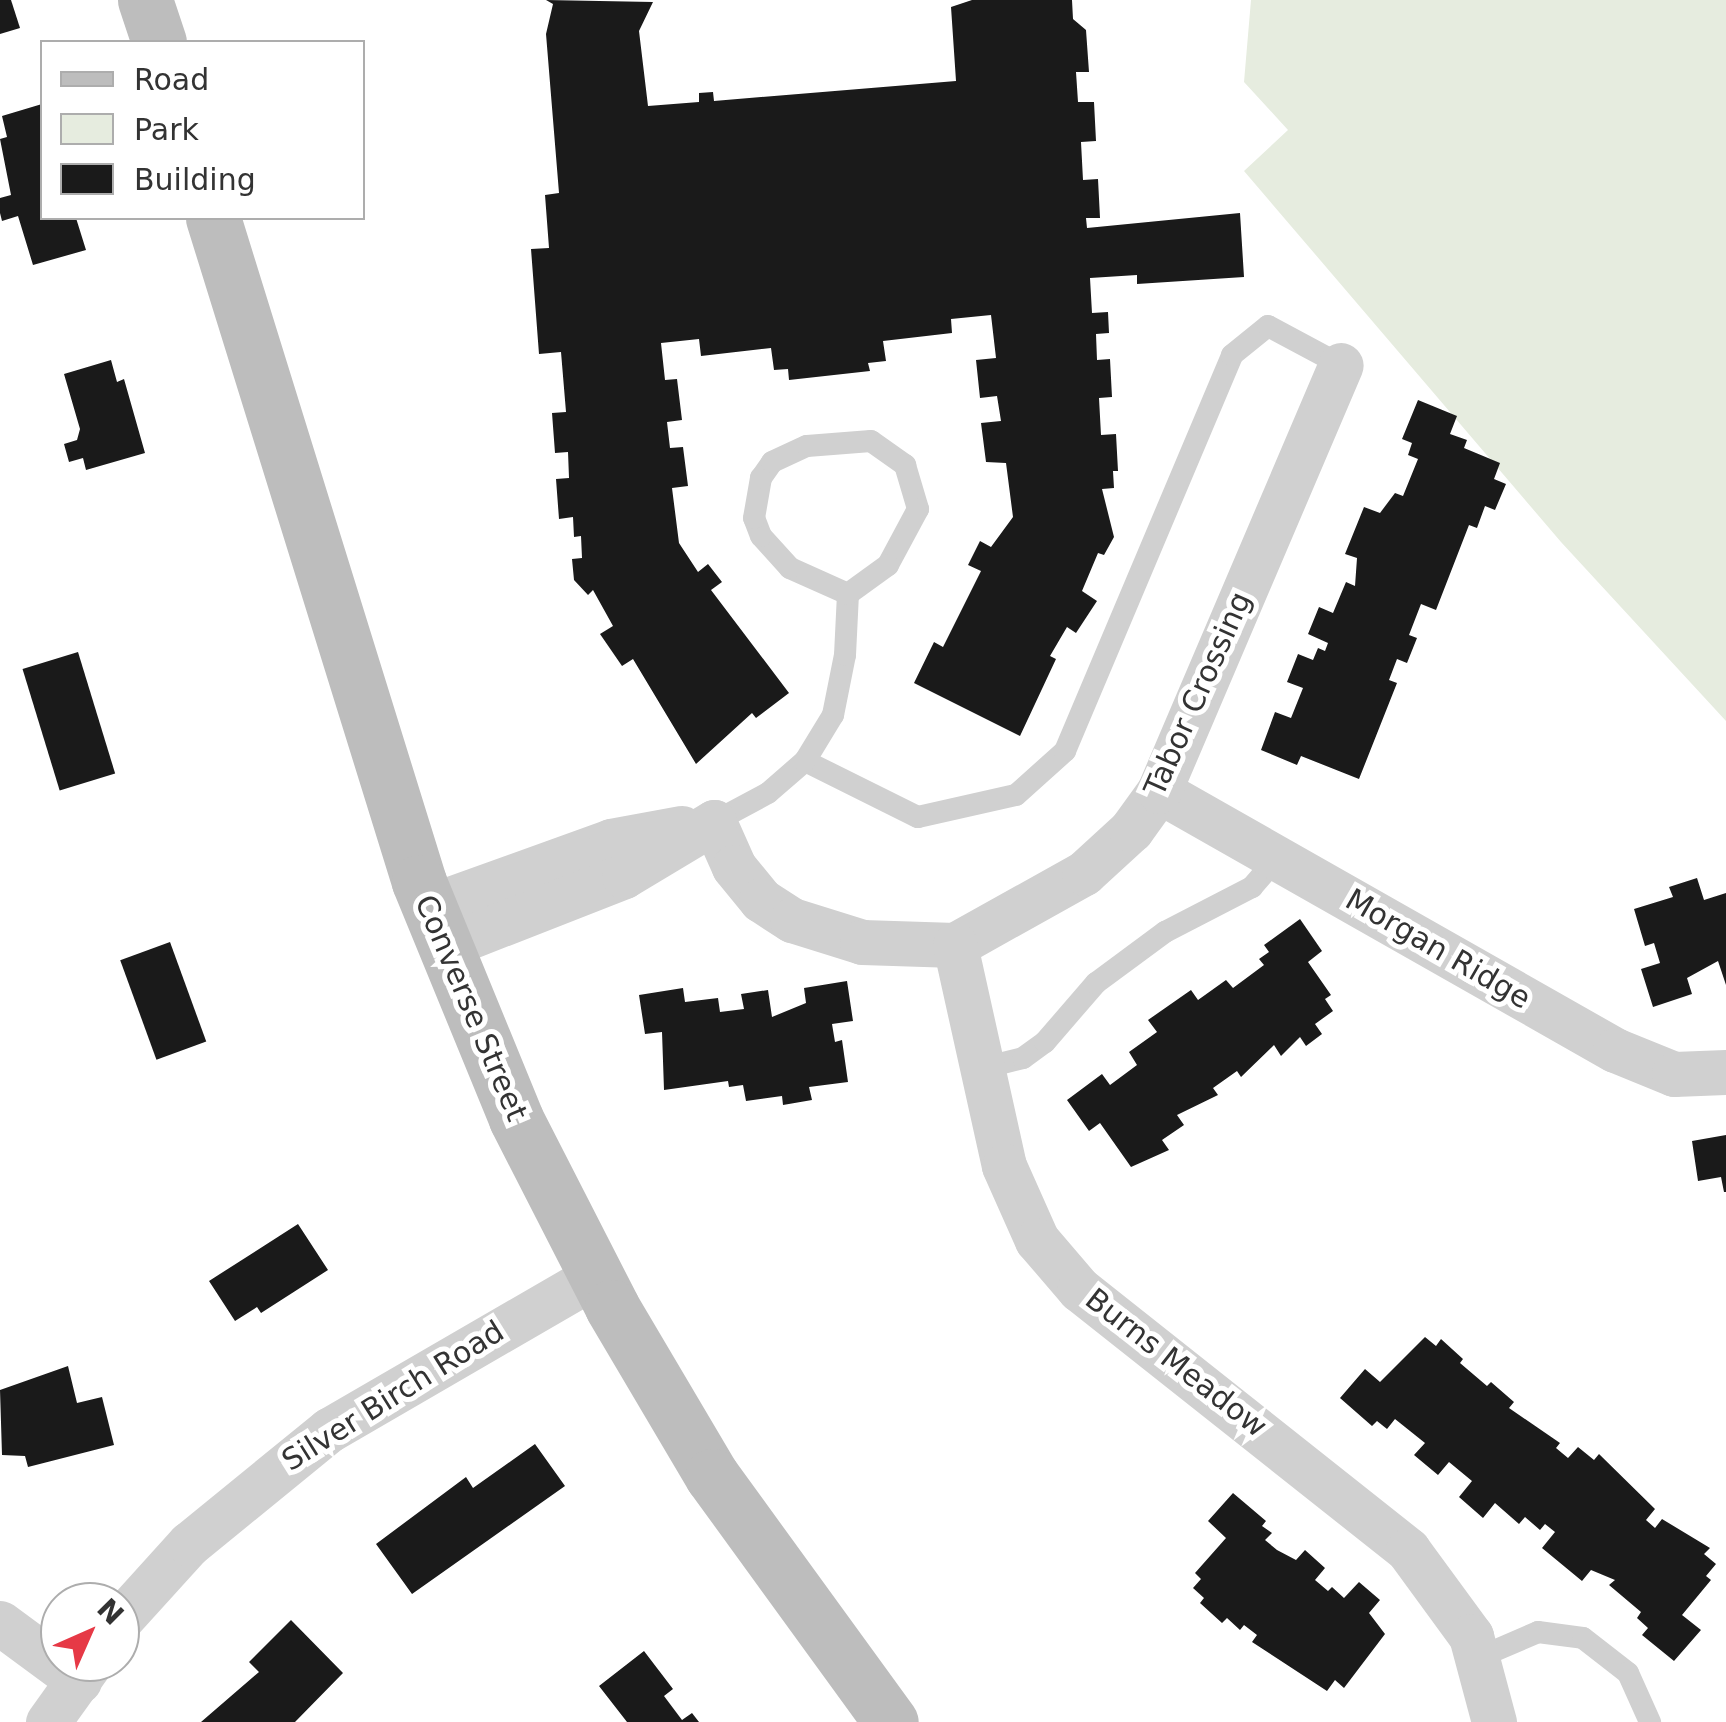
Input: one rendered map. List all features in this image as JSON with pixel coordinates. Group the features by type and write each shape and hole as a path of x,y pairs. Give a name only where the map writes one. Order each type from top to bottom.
{"main road":[{"path":"145,0 157,40"},
{"name":"Converse Street","path":"214,220 435,927 516,1118 595,1276 737,1514 891,1722"}],"street":[{"name":"Tabor Crossing","path":"955,945 1084,873 1130,830 1159,791 1342,365"},
{"name":"Morgan Ridge","path":"1159,791 1615,1050 1674,1074 1726,1072"},
{"path":"435,927 611,841 714,822 748,888 792,920 862,942 955,945"},
{"name":"Burns Meadow","path":"955,945 1015,1196 1058,1267 1364,1508 1429,1572 1480,1656 1494,1722"},
{"name":"Silver Birch Road","path":"140,1598 188,1544 329,1430 595,1276"},
{"path":"0,1623 40,1646"},
{"path":"48,1722 77,1682"}],"lane":[{"path":"805,762 918,817 1016,794 1065,751 1232,355 1268,326 1342,365"},
{"path":"714,822 768,793 805,762 837,700 848,594 888,565 918,509 904,465 871,441 807,446 782,456 761,478 754,498 754,518 774,553 808,579 848,594"},
{"path":"984,1068 1034,1050 1096,982 1164,932 1252,887 1277,858"},
{"path":"1480,1656 1538,1632 1582,1638 1628,1673 1650,1722"}],"green space":[{"path":"1251,0 1726,0 1726,721 1561,542 1244,171 1288,130 1244,82"}],"building":[{"path":"0,0 11,0 20,28 0,34"},
{"path":"546,0 653,2 639,31 648,106 699,102 699,93 713,92 714,101 956,81 951,7 972,0 1072,0 1073,19 1086,30 1089,72 1076,72 1078,102 1094,102 1096,141 1081,142 1083,180 1098,179 1100,218 1086,218 1087,228 1240,213 1244,277 1137,284 1137,275 1090,278 1092,313 1108,312 1109,333 1096,334 1097,360 1110,359 1112,397 1099,398 1101,435 1116,434 1118,471 1113,471 1114,488 1102,489 1114,537 1104,555 1098,553 1082,591 1097,601 1076,633 1067,627 1050,656 1056,659 1020,736 914,683 934,642 943,647 981,571 968,565 980,541 991,547 1013,517 1006,463 986,462 981,423 1001,421 997,396 980,398 976,360 996,358 991,315 951,319 952,333 883,341 886,361 868,363 870,371 789,380 788,369 774,370 771,348 701,356 699,339 661,343 665,380 677,379 682,420 667,422 670,448 683,447 688,486 672,488 679,543 698,572 708,564 722,582 711,590 789,693 756,718 752,713 696,764 633,659 622,666 600,634 613,626 593,590 588,595 574,580 572,559 582,558 581,536 574,537 573,517 559,519 556,479 569,478 568,452 555,453 552,413 566,412 561,352 539,354 531,249 549,248 545,195 559,193 546,34 553,4"},
{"path":"40,105 40,220 77,220 86,250 33,265 18,216 2,221 0,198 11,195 0,139 7,137 2,116"},
{"path":"111,360 117,382 124,379 145,453 86,470 83,458 69,462 64,444 77,440 80,429 64,374"},
{"path":"1418,400 1457,416 1450,434 1467,440 1464,448 1500,463 1494,479 1506,484 1495,510 1485,506 1477,528 1469,525 1436,610 1421,604 1409,635 1417,638 1407,663 1397,659 1389,680 1397,683 1359,779 1301,756 1297,765 1261,750 1275,712 1291,718 1303,688 1287,682 1298,654 1313,660 1318,648 1325,651 1328,643 1308,634 1319,607 1333,613 1346,582 1355,586 1357,558 1345,554 1364,507 1380,513 1395,493 1403,496 1418,459 1408,455 1412,443 1402,439"},
{"path":"78,652 115,773 60,790 23,669"},
{"path":"1697,878 1704,900 1726,893 1726,985 1718,961 1687,978 1692,994 1653,1007 1641,969 1660,963 1654,943 1645,946 1634,909 1673,897 1669,887"},
{"path":"1300,919 1322,951 1308,962 1331,995 1325,999 1333,1011 1315,1024 1322,1034 1306,1046 1300,1037 1281,1056 1274,1045 1241,1077 1237,1071 1213,1088 1218,1095 1177,1115 1184,1125 1162,1140 1169,1150 1131,1167 1100,1123 1089,1131 1067,1100 1102,1074 1110,1085 1137,1065 1129,1052 1157,1032 1148,1020 1191,990 1198,1000 1226,980 1233,988 1264,965 1259,959 1269,952 1264,945"},
{"path":"170,942 206,1042 156,1060 120,960"},
{"path":"847,981 853,1021 832,1024 835,1042 842,1040 848,1082 809,1087 812,1100 783,1105 782,1096 746,1101 743,1085 729,1087 728,1081 664,1090 662,1032 645,1034 639,995 683,988 685,1002 718,998 720,1012 744,1009 741,994 768,990 772,1017 806,1003 804,988"},
{"path":"1726,1135 1724,1192 1721,1177 1698,1181 1692,1141"},
{"path":"298,1224 328,1270 261,1313 257,1307 235,1321 209,1281"},
{"path":"1425,1337 1436,1346 1441,1339 1463,1359 1460,1363 1514,1402 1509,1408 1560,1443 1556,1448 1568,1458 1578,1447 1594,1460 1599,1454 1655,1509 1646,1520 1655,1528 1662,1519 1710,1548 1704,1554 1716,1564 1706,1576 1711,1580 1682,1615 1701,1630 1674,1661 1642,1635 1648,1628 1637,1618 1641,1612 1609,1585 1615,1580 1591,1570 1582,1581 1542,1548 1555,1532 1545,1524 1540,1530 1525,1517 1519,1524 1495,1503 1483,1518 1459,1497 1472,1481 1449,1462 1438,1475 1414,1455 1425,1443 1395,1419 1387,1429 1377,1421 1372,1426 1340,1398 1365,1369 1380,1382"},
{"path":"68,1366 77,1403 102,1397 114,1445 28,1467 25,1456 2,1455 0,1390"},
{"path":"535,1444 565,1486 412,1594 376,1544 466,1477 473,1488"},
{"path":"1233,1493 1266,1521 1262,1526 1272,1533 1265,1540 1277,1550 1296,1560 1305,1550 1325,1568 1315,1580 1328,1591 1332,1587 1344,1598 1359,1582 1380,1600 1369,1613 1385,1634 1344,1688 1335,1680 1327,1691 1252,1642 1257,1635 1244,1625 1240,1630 1227,1618 1222,1623 1200,1603 1204,1598 1193,1588 1201,1579 1195,1573 1226,1538 1208,1521"},
{"path":"291,1620 343,1673 295,1722 201,1722 259,1672 249,1662"},
{"path":"644,1651 673,1689 664,1696 682,1720 692,1713 699,1722 627,1722 599,1686"}]}
